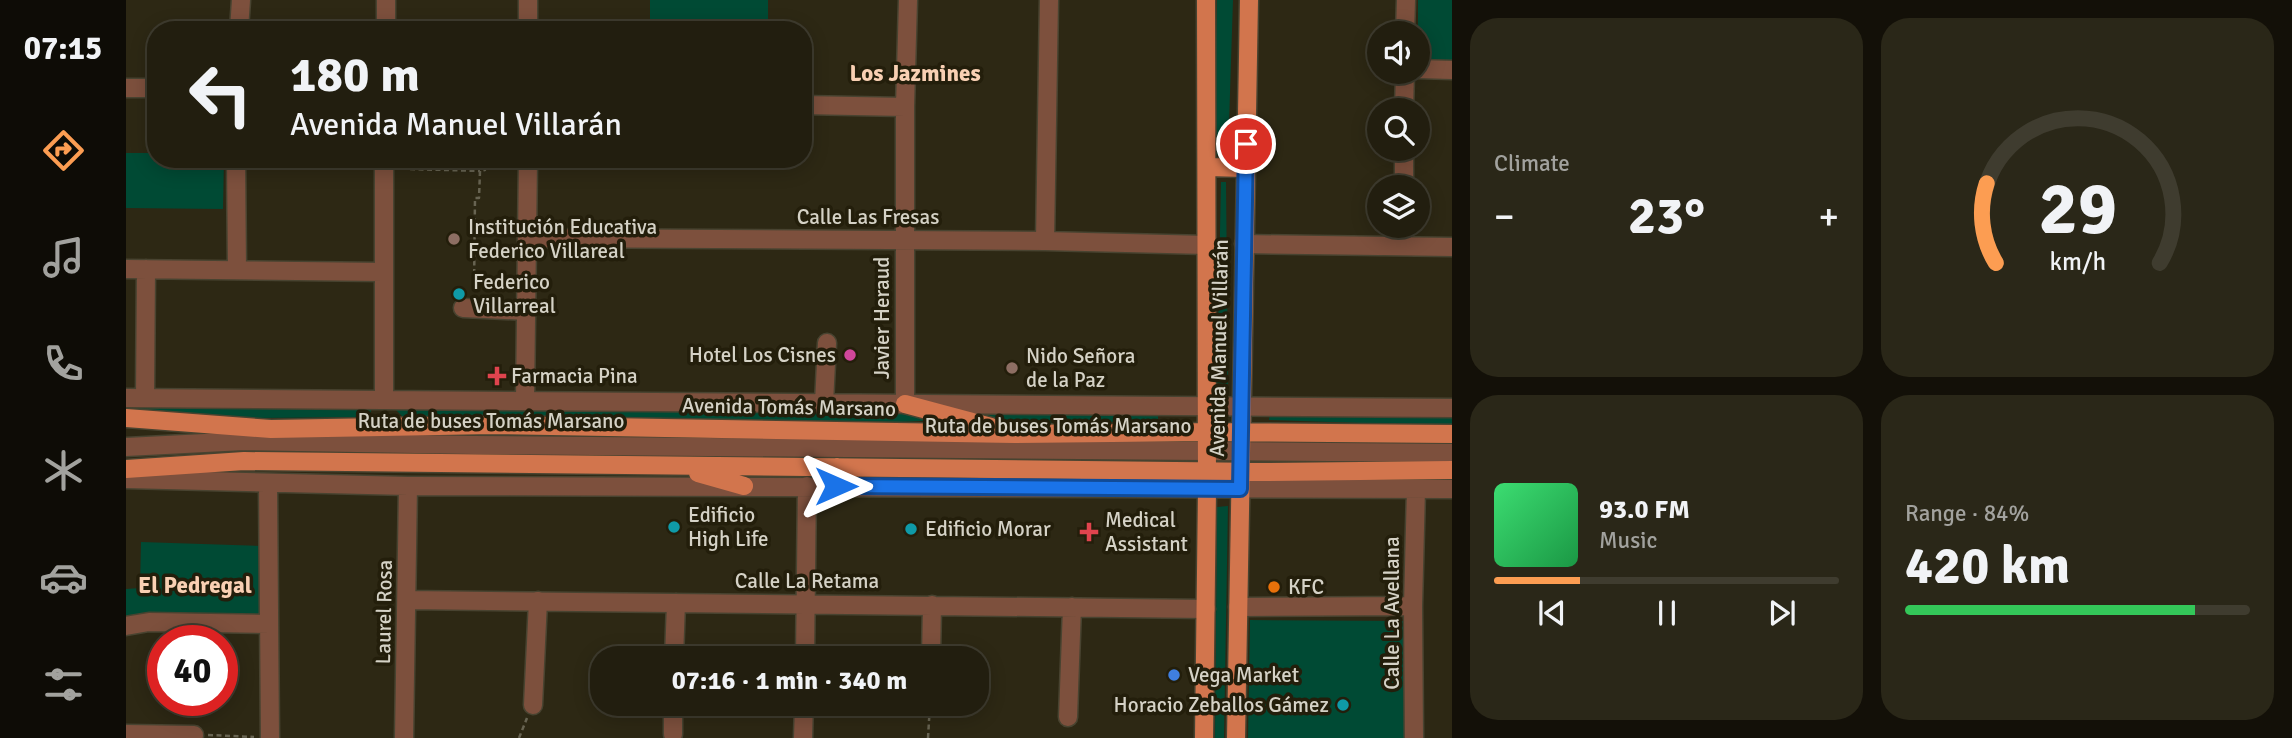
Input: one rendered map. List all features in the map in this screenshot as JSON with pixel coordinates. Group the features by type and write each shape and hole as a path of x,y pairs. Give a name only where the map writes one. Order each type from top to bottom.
{"main road":[{"name":"Avenida Manuel Villarán","path":"1204,738 1207,480 1206,0"},
{"name":"Avenida Manuel Villarán","path":"1236,738 1240,408 1250,0"},
{"path":"1207,167 1245,168"},
{"path":"905,400 1014,434"},
{"name":"Avenida Tomás Marsano","path":"126,418 271,429 493,425 1014,434 1207,441 1240,432 1452,434"},
{"path":"126,469 244,461 836,467 1207,480 1452,470"},
{"path":"674,466 744,486"},
{"path":"836,467 836,486"}],"street":[{"path":"240,21 241,0"},
{"path":"386,0 386,21"},
{"path":"528,0 528,21"},
{"name":"Javier Heraud","path":"905,400 904,239 908,0"},
{"path":"1045,241 1049,0"},
{"path":"1405,21 1406,0"},
{"path":"1430,69 1452,70"},
{"path":"126,88 147,88"},
{"path":"812,105 905,107"},
{"path":"236,168 237,270"},
{"path":"384,168 384,398"},
{"path":"525,400 528,168"},
{"path":"1403,238 1403,246"},
{"name":"Calle Las Fresas","path":"528,239 904,239 1207,245"},
{"path":"1244,244 1452,247"},
{"path":"126,269 383,272"},
{"path":"145,398 146,269"},
{"path":"468,308 527,310"},
{"path":"824,403 827,343"},
{"name":"Avenida Tomás Marsano","path":"126,398 824,403 905,400 1206,408 1452,408"},
{"name":"Ruta de buses Tomás Marsano","path":"126,437 223,437 244,441"},
{"name":"Ruta de buses Tomás Marsano","path":"126,447 244,441 473,445 1207,441 1240,451 1452,453"},
{"path":"126,479 408,486 836,486 1207,480"},
{"path":"1240,480 1452,489"},
{"path":"263,737 269,624 268,484"},
{"name":"Laurel Rosa","path":"404,738 408,486"},
{"path":"806,646 807,486"},
{"name":"Calle La Avellana","path":"1414,738 1416,489"},
{"name":"Calle La Retama","path":"407,600 1206,609"},
{"path":"533,705 538,601"},
{"path":"674,646 676,603"},
{"path":"931,646 932,605"},
{"path":"1238,607 1413,606"},
{"path":"1068,717 1072,607"},
{"path":"126,626 149,622 269,624"},
{"path":"673,716 673,734"},
{"path":"803,738 804,716"},
{"path":"126,734 194,735"}],"path":[{"path":"411,169 480,171 485,168"},
{"path":"468,308 475,198 479,198 480,171"},
{"path":"519,738 533,705"},
{"path":"928,738 929,716"},
{"path":"194,735 263,737"}],"green space":[{"path":"650,0 768,0 768,21 650,21"},
{"path":"1217,0 1233,0 1228,155 1213,155"},
{"path":"1418,0 1452,0 1452,61 1430,60 1430,21 1418,21"},
{"path":"126,153 147,153 147,168 224,168 223,209 126,208"},
{"path":"1221,182 1226,182 1228,384 1217,383"},
{"path":"126,405 372,408 369,417 255,418 126,411"},
{"path":"900,406 942,420 405,419 396,410"},
{"path":"955,410 1158,413 1158,421 1011,425"},
{"path":"1270,413 1452,415 1452,426 1269,420"},
{"path":"1228,506 1224,738 1215,738 1217,507"},
{"path":"141,542 262,546 263,616 146,612 126,618 126,589 140,588"},
{"path":"1250,620 1405,621 1406,738 1248,738"}],"place":[{"name":"Institución Educativa Federico Villareal","path":"454,239"},
{"name":"Federico Villarreal","path":"459,294"},
{"name":"Hotel Los Cisnes","path":"850,355"},
{"name":"Nido Señora de la Paz","path":"1012,368"},
{"name":"Farmacia Pina","path":"497,376"},
{"name":"Edificio High Life","path":"674,527"},
{"name":"Edificio Morar","path":"911,529"},
{"name":"Medical Assistant","path":"1089,532"},
{"name":"KFC","path":"1274,587"},
{"name":"Vega Market","path":"1174,675"},
{"name":"Horacio Zeballos Gámez","path":"1343,705"}],"district":[{"name":"Los Jazmines","path":"915,73"},
{"name":"El Pedregal","path":"195,585"}],"route":[{"path":"836,486 1240,489 1246,144"}]}
